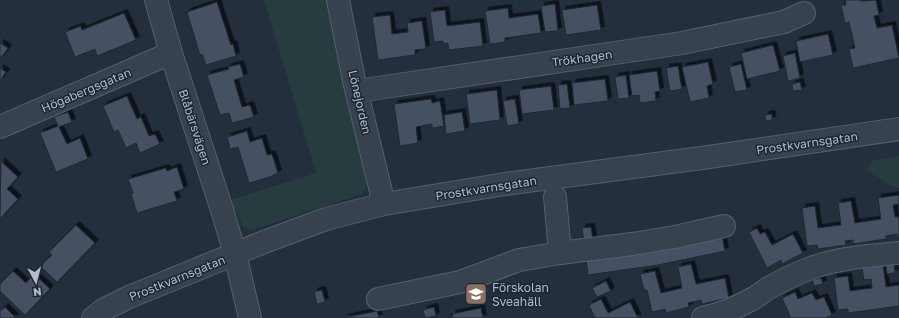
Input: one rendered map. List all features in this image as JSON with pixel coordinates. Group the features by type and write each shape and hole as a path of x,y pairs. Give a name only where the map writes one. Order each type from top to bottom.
{"street":[{"name":"Blåbärsvägen","path":"156,0 171,53 223,213 235,254 250,318"},
{"name":"Lönejorden","path":"338,0 384,204"},
{"name":"Trökhagen","path":"358,91 682,43 784,22 804,13"},
{"name":"Högabergsgatan","path":"0,127 171,53"},
{"name":"Prostkvarnsgatan","path":"92,318 103,310 129,297 264,242 326,219 384,204 505,184 709,157 899,129"},
{"path":"555,197 560,254"},
{"path":"378,299 460,282 519,260 675,237 724,226"},
{"path":"703,318 737,307 805,270 831,262 899,253"}],"green space":[{"path":"264,0 327,0 369,182 362,194 252,230 243,226 230,200 316,173"},
{"path":"899,156 899,188 890,185 866,170 874,160"}],"building":[{"path":"845,0 876,0 879,15 874,16 877,28 892,25 899,58 853,68 849,49 855,48 849,22 845,23 841,5 846,5"},
{"path":"217,2 236,56 206,65 202,54 200,55 187,12"},
{"path":"555,4 558,31 545,32 541,6"},
{"path":"597,5 601,30 566,35 562,10"},
{"path":"508,8 509,18 538,14 541,33 505,38 505,42 490,44 485,11"},
{"path":"445,10 447,26 480,22 483,46 449,50 448,43 443,44 443,41 434,42 430,12"},
{"path":"124,13 136,40 97,56 95,49 75,57 65,32 81,26 82,30"},
{"path":"390,15 392,34 408,32 407,23 422,21 426,49 415,50 415,55 378,60 372,17"},
{"path":"828,34 833,55 800,62 796,41"},
{"path":"0,43 8,48 0,59"},
{"path":"773,45 780,71 747,79 741,53"},
{"path":"795,53 800,78 788,81 783,56"},
{"path":"708,62 713,84 707,86 709,98 690,102 682,67"},
{"path":"240,64 244,77 234,80 242,107 250,105 254,117 232,123 229,113 220,115 207,75 229,69 228,67"},
{"path":"741,64 747,90 735,92 729,67"},
{"path":"678,66 682,89 670,91 666,68"},
{"path":"0,68 6,72 0,81"},
{"path":"657,71 660,91 655,92 656,101 640,103 639,95 632,96 629,75"},
{"path":"626,75 629,98 618,99 615,77"},
{"path":"605,79 608,101 574,105 572,83"},
{"path":"800,82 802,90 793,91 792,84"},
{"path":"567,84 570,108 560,109 558,85"},
{"path":"551,86 554,110 522,114 519,90"},
{"path":"497,90 500,120 470,124 466,94"},
{"path":"127,96 137,119 141,117 149,136 155,134 160,144 140,153 136,143 126,148 118,130 114,132 103,106"},
{"path":"431,99 432,103 440,101 444,126 432,128 432,124 416,127 418,143 400,146 394,104"},
{"path":"515,99 519,124 507,126 503,101"},
{"path":"68,112 72,122 59,127 67,144 80,138 88,159 56,172 40,133 58,126 54,117"},
{"path":"462,112 465,131 446,134 444,115"},
{"path":"772,114 772,120 766,121 765,115"},
{"path":"247,131 250,142 262,138 267,155 272,154 278,173 273,176 249,183 238,147 230,149 227,137"},
{"path":"1,161 18,177 7,189 18,199 0,219"},
{"path":"177,167 184,189 174,192 177,201 137,213 131,194 133,193 128,179 166,168 167,171"},
{"path":"899,195 899,204 893,205 895,217 899,217 899,238 897,238 897,234 886,236 886,239 853,244 853,240 845,241 846,245 818,249 817,245 807,246 802,208 815,206 818,228 841,225 838,203 851,201 855,223 881,219 878,198"},
{"path":"76,225 95,243 57,282 40,266 52,255 49,252"},
{"path":"591,227 593,240 584,242 582,228"},
{"path":"757,228 760,234 765,232 772,245 793,234 803,253 782,264 781,260 767,268 749,232"},
{"path":"722,235 725,251 658,265 588,275 586,259"},
{"path":"691,264 696,284 725,278 729,298 702,304 701,300 688,303 689,307 666,313 665,309 652,312 647,290 644,290 640,274 655,271 661,293 682,288 678,267"},
{"path":"894,264 895,273 887,274 886,265"},
{"path":"883,265 886,287 899,285 899,306 848,313 848,309 838,310 834,278 848,276 850,291 872,288 871,279 864,280 862,268"},
{"path":"13,271 26,283 34,274 50,289 25,315 0,291 0,284"},
{"path":"821,278 823,284 814,286 812,280"},
{"path":"606,281 611,291 597,297 592,288"},
{"path":"322,290 325,302 317,304 314,292"},
{"path":"795,292 798,299 812,293 816,300 824,297 832,315 826,318 791,318 782,298"},
{"path":"601,299 608,313 630,302 638,318 595,318 589,305"},
{"path":"5,307 16,318 0,318 0,311"},
{"path":"434,307 436,316 425,318 423,310"},
{"path":"481,308 483,318 446,318 453,317 452,314"},
{"path":"377,311 379,318 343,318"}],"place":[{"name":"Förskolan Sveahäll","path":"476,294"}]}
